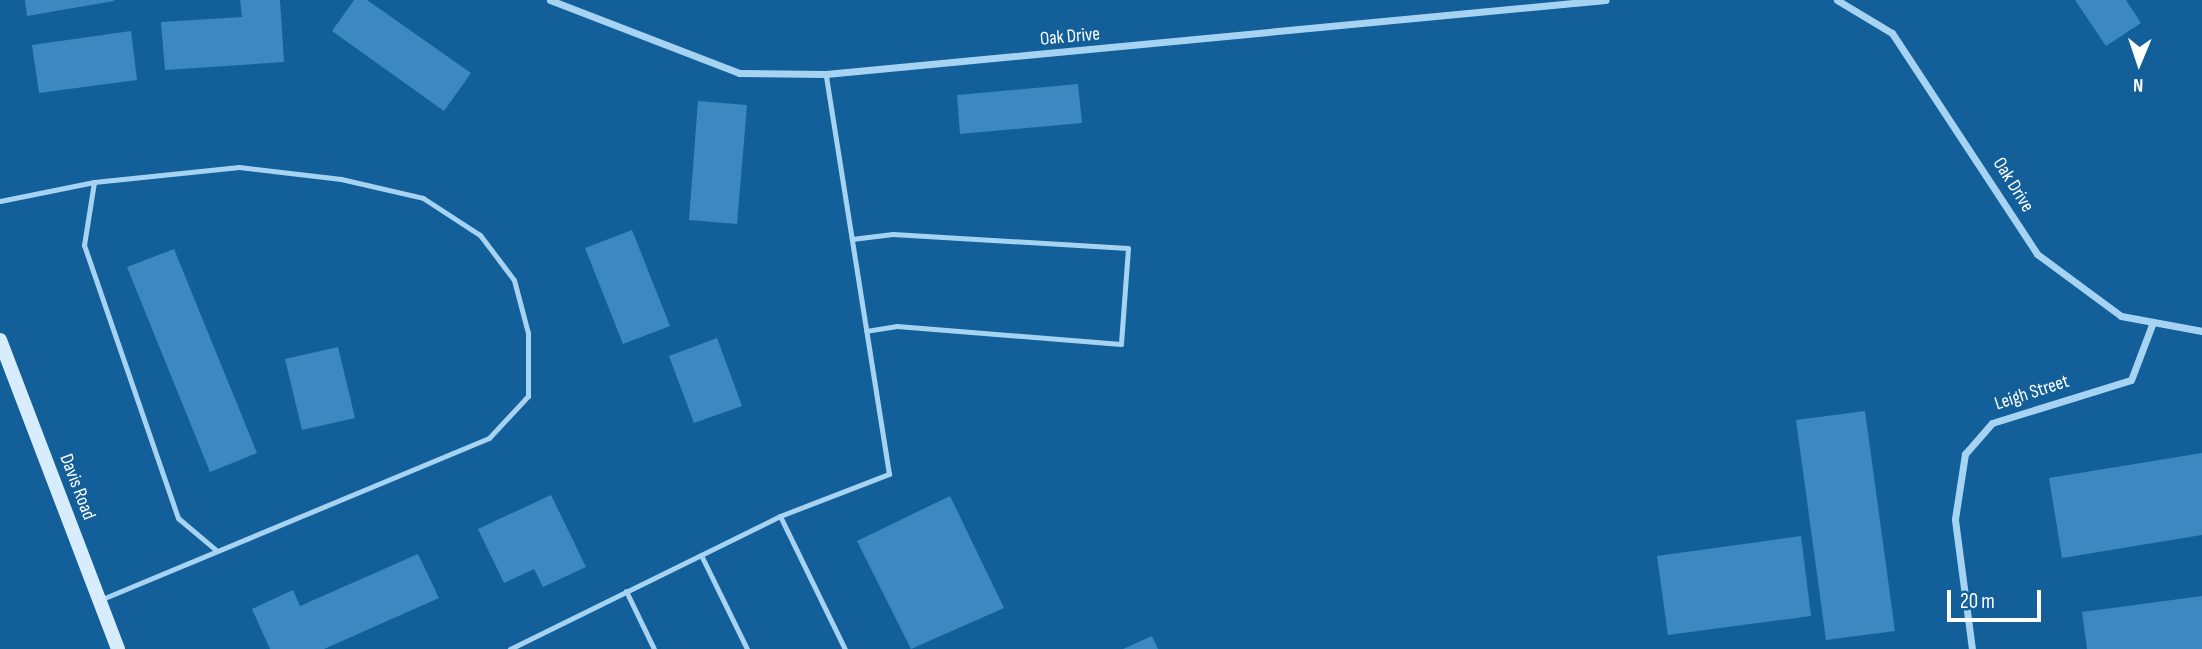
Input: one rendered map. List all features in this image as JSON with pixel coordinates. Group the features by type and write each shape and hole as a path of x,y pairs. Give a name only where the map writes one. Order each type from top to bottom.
{"main road":[{"name":"Davis Road","path":"0,340 118,649"}],"street":[{"name":"Oak Drive","path":"550,0 739,73 826,74 1605,0"},
{"name":"Oak Drive","path":"1836,0 1846,3 1892,33 2037,254 2121,316 2202,331"},
{"name":"Leigh Street","path":"1972,649 1955,519 1965,454 1992,423 2131,380 2153,322"}],"lane":[{"path":"510,649 780,516 889,474 826,74"},
{"path":"0,201 94,182 239,167 341,179 422,198 480,235 514,280 528,333 528,396 489,438 99,600"},
{"path":"94,182 84,245 178,518 217,551"},
{"path":"852,239 893,234 1128,248 1121,344 897,326 866,331"},
{"path":"780,516 845,649"},
{"path":"701,555 747,649"},
{"path":"626,592 654,649"}],"building":[{"path":"25,0 114,0 114,1 27,16"},
{"path":"240,0 280,0 284,62 165,70 161,22 242,17"},
{"path":"354,0 367,0 471,73 444,111 332,31"},
{"path":"2075,0 2126,0 2141,23 2106,46"},
{"path":"131,31 137,80 39,93 32,45"},
{"path":"1078,84 1082,123 960,134 957,95"},
{"path":"698,101 747,105 737,224 689,220"},
{"path":"632,230 670,326 623,344 585,248"},
{"path":"174,249 257,453 210,472 127,267"},
{"path":"717,338 742,406 694,423 669,356"},
{"path":"338,347 355,418 302,430 285,359"},
{"path":"1865,411 1895,631 1826,640 1796,420"},
{"path":"2202,453 2202,535 2062,558 2049,478"},
{"path":"551,495 586,567 543,587 534,569 504,583 478,529"},
{"path":"950,496 1004,608 911,649 857,541"},
{"path":"1801,536 1811,616 1668,635 1657,556"},
{"path":"418,554 439,598 324,649 270,649 252,609 293,590 300,606"},
{"path":"2202,596 2202,649 2087,649 2082,612"},
{"path":"1152,636 1158,649 1123,649"}]}
